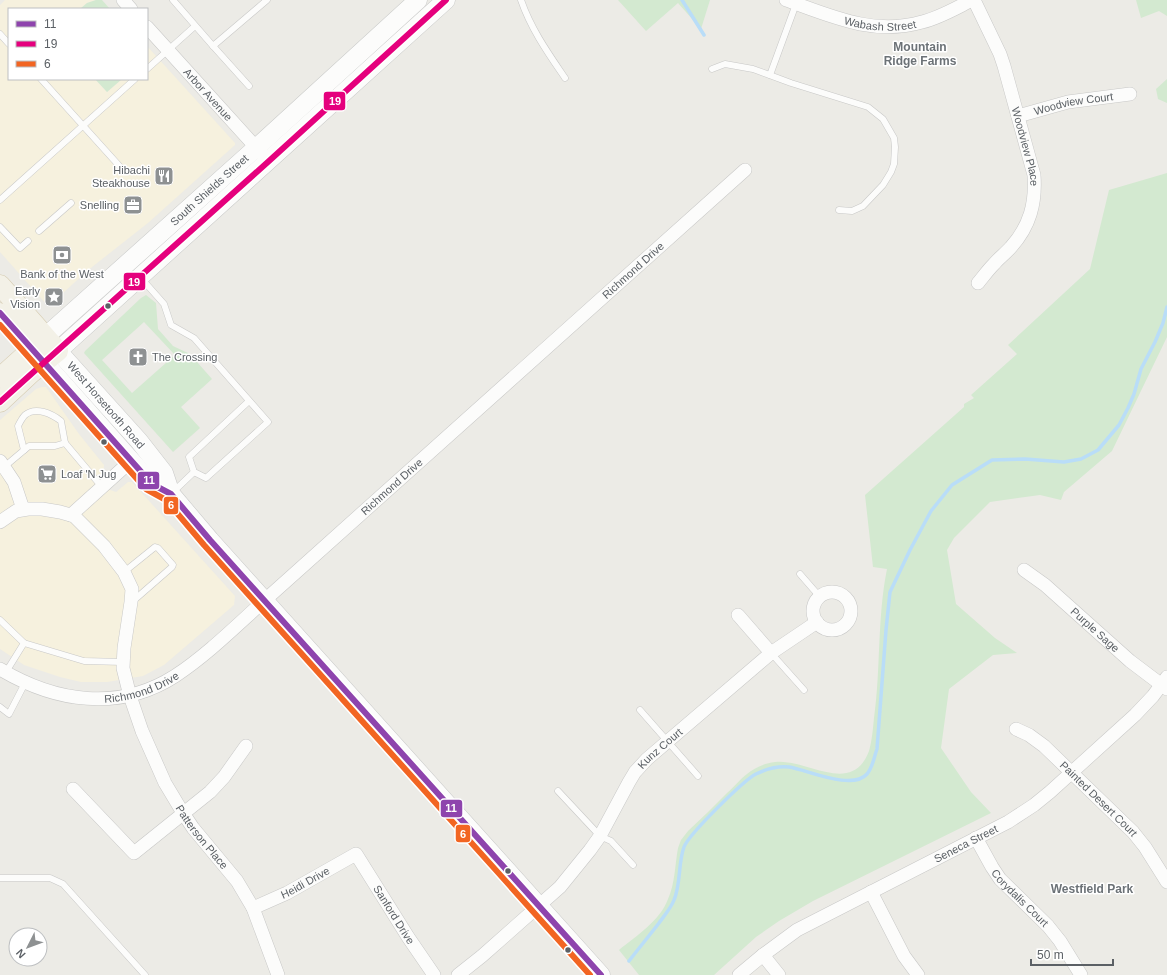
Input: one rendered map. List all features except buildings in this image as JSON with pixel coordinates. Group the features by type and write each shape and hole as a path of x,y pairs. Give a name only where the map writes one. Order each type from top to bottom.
{"main road":[{"name":"South Shields Street","path":"0,402 45,350 256,148 418,0"},
{"name":"South Shields Street","path":"0,378 45,350 140,277 446,0"},
{"name":"West Horsetooth Road","path":"0,285 45,350 132,460 152,484 171,494"},
{"name":"West Horsetooth Road","path":"0,313 45,350 139,442 164,473 171,494 210,540 601,975"}],"street":[{"path":"123,0 130,8"},
{"name":"Wabash Street","path":"791,2 848,22 878,27 896,27 922,22 946,13 973,0"},
{"name":"Woodview Place","path":"973,0 1000,54 1034,176 1035,190 1031,214 1020,237 978,283"},
{"name":"Arbor Avenue","path":"148,28 269,161"},
{"name":"Woodview Court","path":"1018,116 1068,102 1130,94"},
{"name":"Richmond Drive","path":"3,671 25,683 60,695 103,699 130,696 173,677 192,664 265,600 745,170"},
{"path":"0,522 16,511 23,510 42,509 71,515 132,460"},
{"path":"2,464 14,482 23,510"},
{"name":"Patterson Place","path":"71,515 74,516 104,546 124,572 132,590 132,602 124,648 123,668 130,696 142,731 165,783 183,813 193,828 237,881 253,908 278,975"},
{"name":"Purple Sage","path":"1024,570 1045,585 1130,661 1165,684"},
{"path":"829,593 835,593 841,595 847,600 849,604 850,616 843,626 832,630 826,629 817,622 813,610 820,597 829,593"},
{"path":"738,615 771,653"},
{"name":"Kunz Court","path":"539,907 560,887 590,850 600,836 635,772 647,759 771,653 817,622"},
{"name":"Seneca Street","path":"740,975 763,954 797,930 1008,822 1034,805 1135,715 1165,684"},
{"name":"Painted Desert Court","path":"1016,729 1029,735 1044,746 1133,832 1145,847 1167,882"},
{"path":"73,789 134,853 210,792 224,777 246,746"},
{"name":"Corydalis Court","path":"976,838 1000,879 1048,926 1060,941 1081,975"},
{"name":"Heidi Drive","path":"253,908 287,893 356,854"},
{"name":"Sanford Drive","path":"356,854 408,937 434,975"},
{"path":"871,892 904,956 918,975"},
{"path":"458,975 539,907"},
{"path":"763,954 779,975"}],"lane":[{"path":"173,0 250,86"},
{"path":"213,46 267,0"},
{"path":"521,0 526,16 540,42 565,78"},
{"path":"770,75 791,2"},
{"path":"148,68 195,26"},
{"path":"0,34 8,43"},
{"path":"712,69 725,64 753,69 868,107 883,119 894,138 894,164 891,172 883,185 863,206 852,211 839,210"},
{"path":"42,80 123,170"},
{"path":"0,200 134,80"},
{"path":"39,231 71,203"},
{"path":"0,227 20,248 28,241"},
{"path":"140,277 164,304 171,326 194,338 268,422 206,478 194,472 189,457 249,401"},
{"path":"24,450 18,426 24,416 31,412 49,413 61,421 65,443 102,487"},
{"path":"2,464 29,446 55,446 65,443"},
{"path":"171,494 194,472"},
{"path":"124,572 155,547 158,548 173,565 132,602"},
{"path":"800,574 820,597"},
{"path":"0,620 24,643 84,661 123,662"},
{"path":"3,671 24,643"},
{"path":"771,653 804,690"},
{"path":"0,707 9,714 25,683"},
{"path":"640,710 698,776"},
{"path":"558,791 600,836 611,841 634,865"},
{"path":"0,878 50,878 63,884 145,975"}],"shaded area":[{"path":"5,0 96,0 87,3 81,8 8,8 8,80 96,80 107,92 121,80 148,80 148,47 235,143 235,145 148,223 87,271 49,306 0,252 0,5"},
{"path":"46,387 79,434 104,465 102,487 116,492 128,482 132,482 235,596 234,605 164,665 143,676 107,682 81,682 60,677 24,665 0,649 0,420 36,389"}],"green space":[{"path":"102,0 109,8 81,8 87,3"},
{"path":"618,0 710,0 701,29 678,3 646,31"},
{"path":"1136,0 1167,0 1167,16 1159,11 1141,18"},
{"path":"1167,79 1167,103 1158,99 1156,89"},
{"path":"96,80 121,80 107,92"},
{"path":"1167,173 1167,337 1112,451 1064,492 1061,500 1040,495 990,502 954,538 947,550 956,604 995,638 1017,653 993,655 949,689 941,748 971,792 991,813 813,901 779,921 756,937 714,975 639,975 619,950 647,928 664,907 672,887 678,848 681,840 688,831 739,781 756,768 767,763 775,762 787,762 840,774 852,772 861,765 869,751 878,681 880,625 887,569 873,567 865,495 964,407 964,404 974,398 971,395 1017,354 1008,345 1090,269 1109,190"},
{"path":"146,295 156,303 158,329 173,346 190,354 212,379 181,407 200,428 173,452 84,353 141,298","holes":["144,322 175,355 132,393 102,360"]}],"waterway":[{"path":"682,0 704,35"},
{"path":"629,961 673,903 678,887 682,853 688,840 717,808 750,778 756,774 776,767 789,767 841,780 860,779 867,774 872,765 877,749 890,592 931,511 952,485 992,460 1025,459 1064,462 1081,459 1098,450 1119,425 1128,408 1134,394 1141,369 1163,323 1167,307"}],"transit line":[{"name":"19","path":"0,402 446,0"},
{"name":"11","path":"0,313 152,484 171,494 210,540 601,975"},
{"name":"6","path":"0,325 146,489 166,500 204,545 590,975"}],"place":[{"name":"Hibachi Steakhouse","path":"164,176"},
{"name":"Snelling","path":"133,205"},
{"name":"Bank of the West","path":"62,255"},
{"name":"Early Vision","path":"54,297"},
{"name":"The Crossing","path":"138,357"},
{"name":"Loaf 'N Jug","path":"47,474"}],"district":[{"name":"Mountain Ridge Farms","path":"920,54"},
{"name":"Westfield Park","path":"1092,889"}]}
